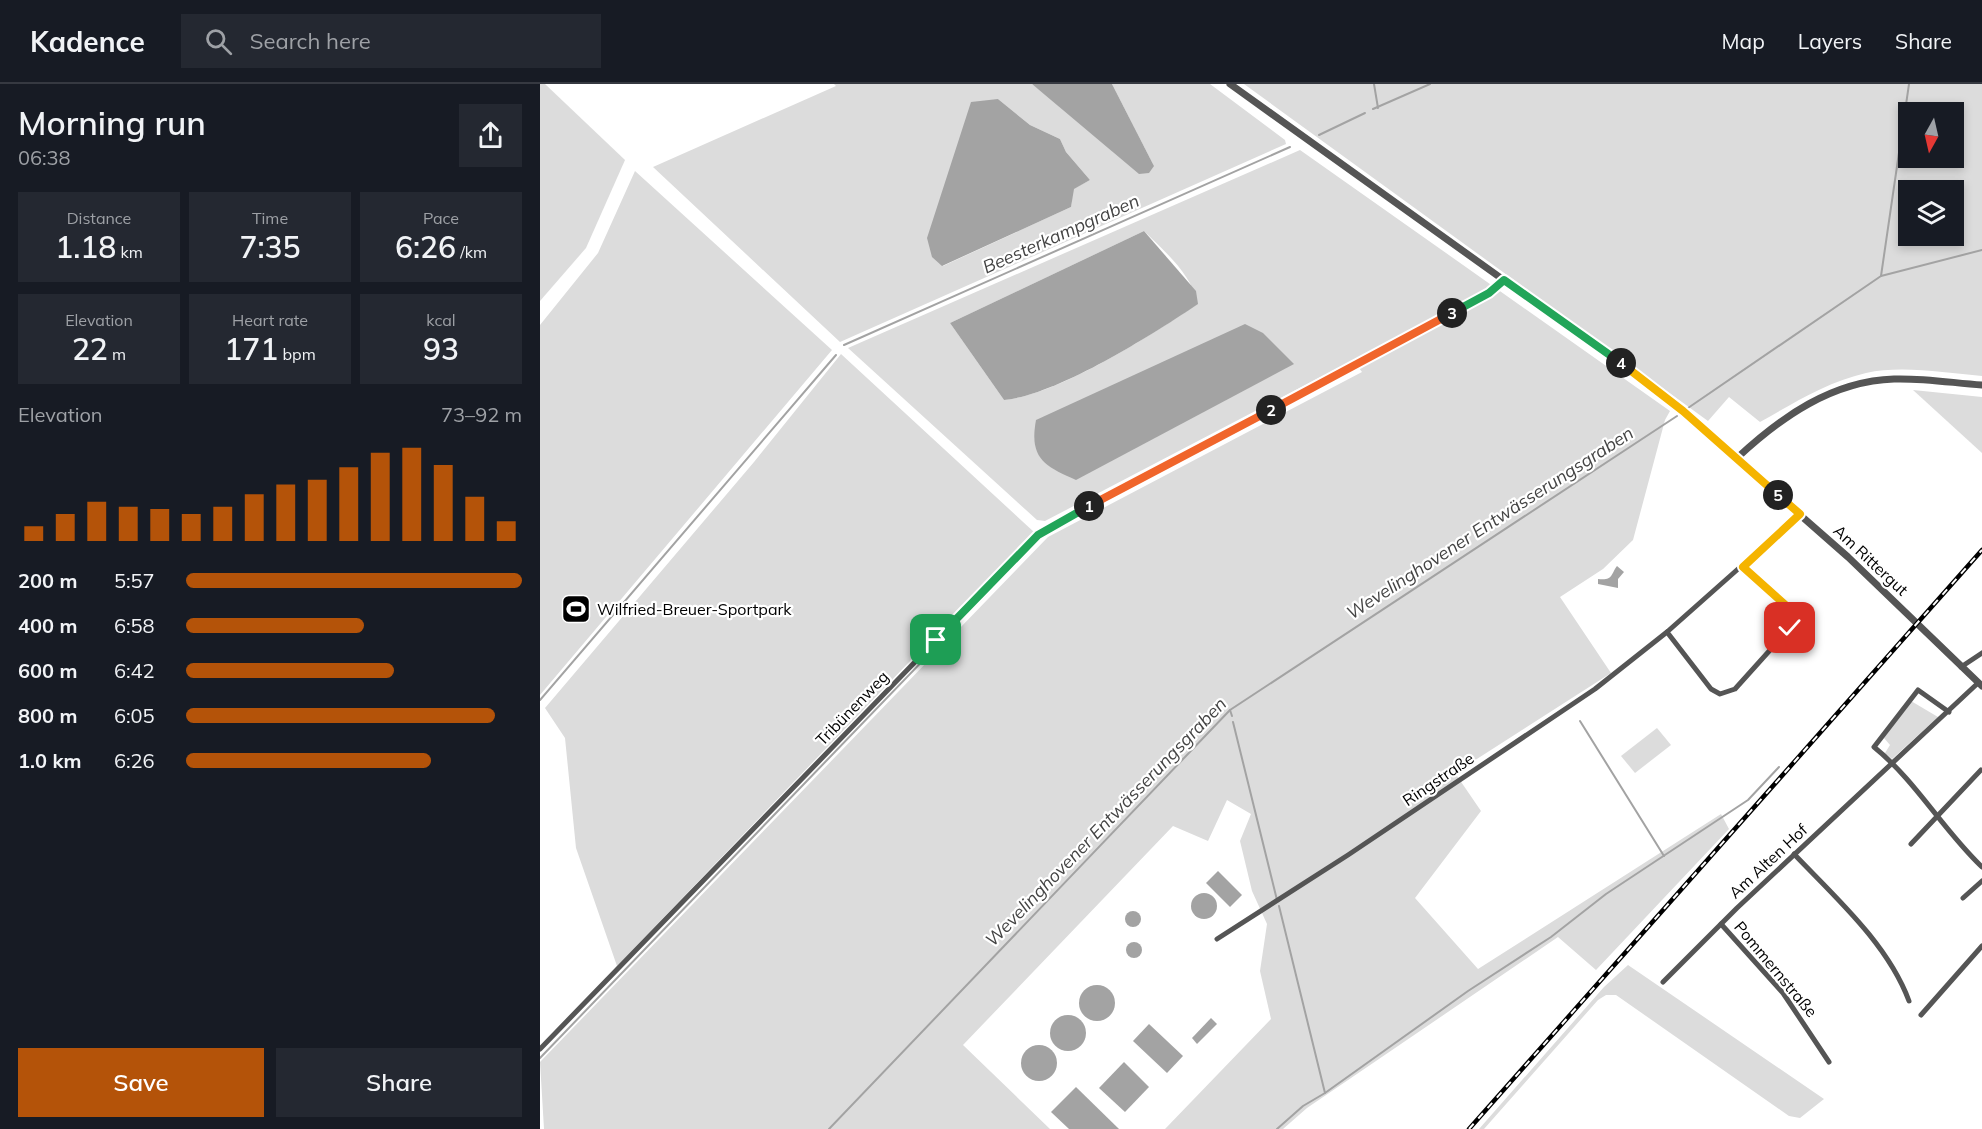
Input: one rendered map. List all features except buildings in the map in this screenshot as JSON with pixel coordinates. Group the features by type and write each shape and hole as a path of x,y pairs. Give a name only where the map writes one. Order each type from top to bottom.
{"street":[{"name":"Am Rittergut","path":"1230,84 1652,386 1800,514 1878,585 1980,684"},
{"name":"Tribünenweg","path":"540,1049 1044,530 1485,296 1504,280"},
{"path":"1737,458 1794,412 1856,385 1904,379 1982,385"},
{"name":"Ringstraße","path":"1218,939 1348,855 1595,689 1667,633 1800,514"},
{"path":"1667,633 1712,689 1724,695 1733,692 1788,630 1793,619 1788,607 1743,567"},
{"path":"1961,667 1982,653"},
{"name":"Am Alten Hof","path":"1663,982 1794,854 1980,684"},
{"path":"1949,712 1918,690 1874,747 1893,763 1957,843 1982,867"},
{"path":"1911,844 1981,770"},
{"path":"1794,854 1838,899 1877,947 1896,975 1909,1001"},
{"path":"1963,898 1982,881"},
{"name":"Pommernstraße","path":"1720,924 1783,993 1829,1062"},
{"path":"1921,1015 1982,946"}],"shaded area":[{"path":"540,84 545,84 625,160 586,248 540,301"},
{"path":"834,84 1032,84 1061,106 1154,166 1112,84 1210,84 1285,140 1286,144 840,342 653,167 836,86","holes":["998,99 1030,125 1060,139 1066,152 1090,180 1073,189 1071,207 943,266"]},
{"path":"1032,84 1112,84 1154,166 1149,173 1139,174"},
{"path":"1244,84 1982,84 1982,376 1924,370 1866,373 1824,387 1760,422 1729,397 1708,421"},
{"path":"998,99 1030,125 1060,139 1066,152 1090,180 1074,189 1071,207 942,266 932,257 927,238 971,102"},
{"path":"1300,150 1670,411 1665,420 1633,540 1603,569 1560,597 1611,673 1455,773 1481,811 1415,898 1478,969 1721,814 1729,829 1596,970 1558,937 1307,1108 1283,1129 1165,1129 1271,1019 1260,971 1267,924 1252,891 1240,841 1251,814 1227,800 1208,841 1173,826 963,1045 1050,1129 544,1129 540,1062 1048,537 1362,372 1353,360 1045,521 1037,520 848,348","holes":["1144,231 1184,274 1195,294 1197,304 1130,347 1077,376 1026,396 1004,400 950,323"]},
{"path":"635,171 832,350 540,695 540,325 598,253"},
{"path":"1144,231 1196,291 1198,304 1130,347 1077,376 1026,396 1004,400 950,323"},
{"path":"1245,324 1263,333 1294,364 1076,480 1055,470 1041,459 1035,443 1036,420"},
{"path":"841,354 1034,532 617,966 576,848 565,738 545,708 754,462"},
{"path":"1913,390 1982,397 1982,453"},
{"path":"1617,566 1624,572 1618,579 1618,588 1598,584 1598,579 1609,578"},
{"path":"1911,701 1938,717 1892,759 1885,753 1890,745 1884,738"},
{"path":"1657,728 1671,745 1635,773 1621,756"},
{"path":"1218,871 1242,895 1230,907 1206,883"},
{"path":"1204,893 1213,897 1217,906 1213,915 1204,919 1195,915 1191,906 1195,897"},
{"path":"1133,911 1139,913 1141,919 1139,925 1133,927 1127,925 1125,919 1127,913"},
{"path":"1134,942 1140,944 1142,950 1140,956 1134,958 1128,956 1126,950 1128,944"},
{"path":"1628,965 1824,1099 1800,1118 1789,1116 1616,995 1606,995 1598,1000 1484,1129 1479,1129 1604,987"},
{"path":"1097,985 1110,990 1115,1003 1110,1016 1097,1021 1084,1016 1079,1003 1084,990"},
{"path":"1068,1015 1081,1020 1086,1033 1081,1046 1068,1051 1055,1046 1050,1033 1055,1020"},
{"path":"1211,1018 1217,1024 1197,1044 1192,1038"},
{"path":"1149,1024 1183,1056 1167,1073 1133,1041"},
{"path":"1039,1045 1052,1050 1057,1063 1052,1076 1039,1081 1026,1076 1021,1063 1026,1050"},
{"path":"1124,1062 1149,1087 1125,1112 1099,1088"},
{"path":"1076,1087 1119,1129 1069,1129 1051,1112"}],"waterway":[{"path":"1374,84 1378,108"},
{"name":"Beesterkampgraben","path":"1373,109 1430,84"},
{"name":"Wevelinghovener Entwässerungsgraben","path":"1688,408 1881,276 1909,84"},
{"name":"Beesterkampgraben","path":"1319,135 1365,113"},
{"name":"Beesterkampgraben","path":"844,345 1290,147"},
{"path":"1881,276 1982,250"},
{"name":"Beesterkampgraben","path":"540,700 836,355"},
{"name":"Wevelinghovener Entwässerungsgraben","path":"829,1129 1230,710 1677,416"},
{"path":"540,1058 1040,539"},
{"name":"Wevelinghovener Entwässerungsgraben","path":"1230,710 1232,716"},
{"path":"1580,721 1664,856"},
{"path":"1233,722 1277,900"},
{"path":"1325,1093 1468,991 1551,937 1606,894 1748,800 1779,767"},
{"path":"1277,1129 1303,1106 1325,1093 1279,906"}],"railway":[{"path":"1469,1129 1982,550"}],"place":[{"name":"Wilfried-Breuer-Sportpark","path":"576,609"}],"route":[{"path":"936,640 1044,530 1485,296 1504,280 1652,386 1800,514 1743,567 1791,610 1793,619 1790,628"}]}
